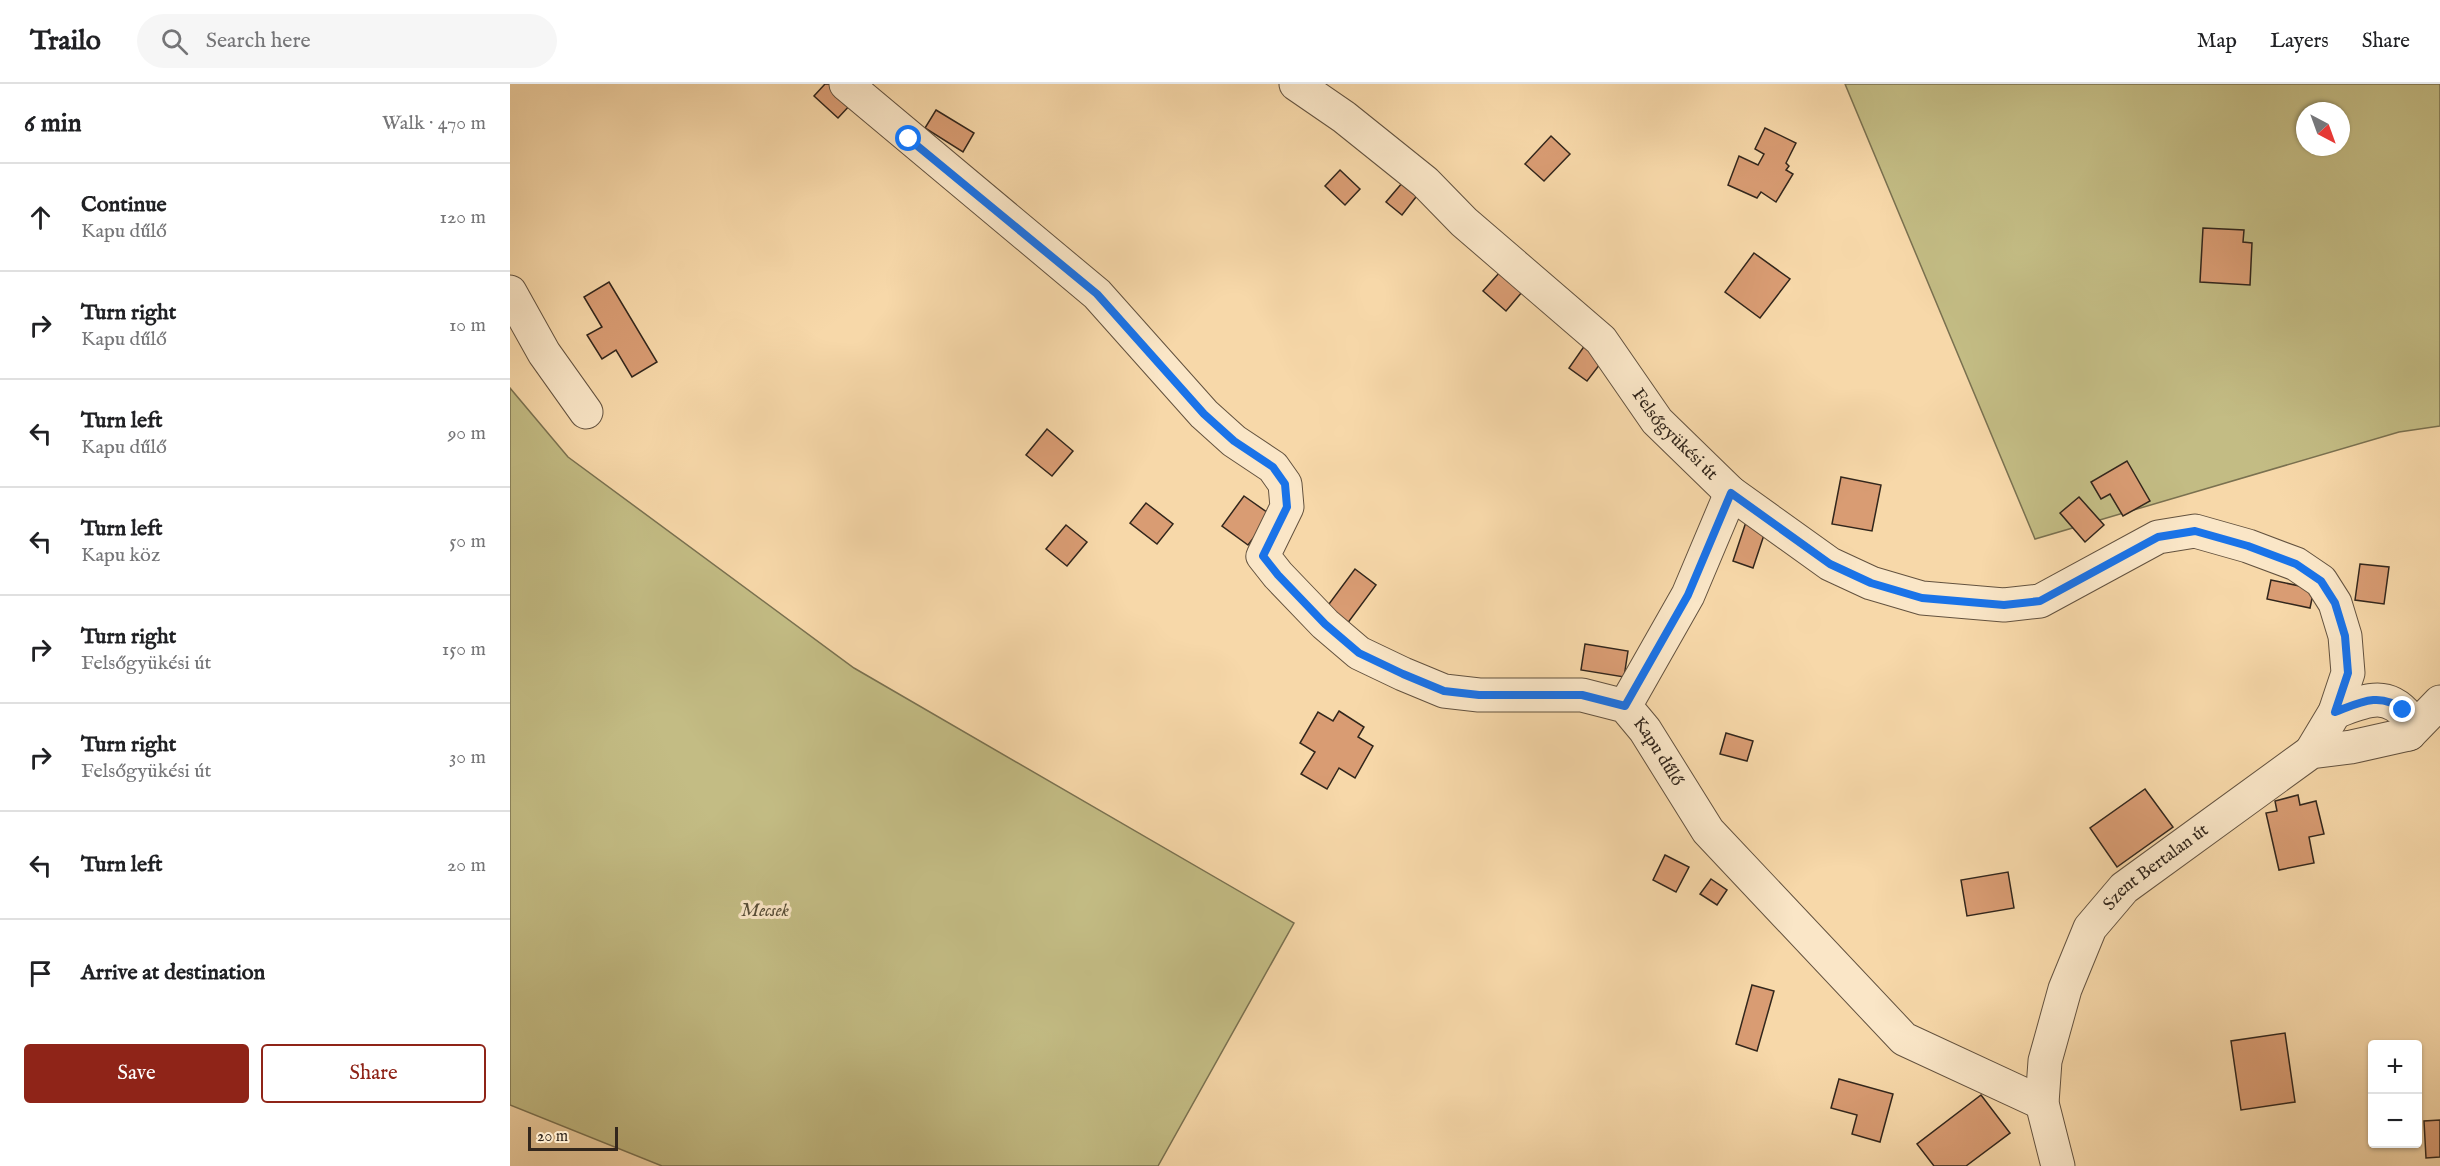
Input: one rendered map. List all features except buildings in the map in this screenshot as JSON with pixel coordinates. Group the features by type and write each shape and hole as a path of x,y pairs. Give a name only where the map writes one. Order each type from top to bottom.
{"street":[{"name":"Kapu dűlő","path":"846,84 1097,294 1204,414 1234,441 1273,467 1285,484 1287,507 1263,556 1325,624 1359,653 1444,691 1479,695 1582,695 1625,706 1645,730 1708,831 1904,1039 2042,1104"},
{"name":"Felsőgyükési út","path":"1296,84 1344,117 1425,182 1464,222 1601,340 1657,421 1731,493 1830,564 1871,583 1922,598 2004,605 2040,601 2158,537 2195,531 2248,546 2296,564 2321,581 2335,603 2345,636 2348,673 2335,712 2311,752"},
{"path":"510,292 544,353 586,412"},
{"path":"1625,706 1688,595 1731,493"},
{"path":"2335,712 2367,700 2387,700 2396,704 2408,717 2409,734"},
{"path":"2409,734 2440,702"},
{"name":"Szent Bertalan út","path":"2058,1166 2042,1104 2045,1061 2065,989 2090,928 2124,888 2311,752 2351,747 2409,734"}],"green space":[{"path":"1845,84 2440,84 2440,426 2399,432 2035,539"},
{"name":"Mecsek","path":"510,388 568,457 854,668 1294,923 1158,1166 662,1166 510,1105"}],"route":[{"path":"909,139 1097,294 1204,414 1234,441 1273,467 1285,484 1287,507 1263,556 1325,624 1359,653 1444,691 1479,695 1582,695 1625,706 1688,595 1731,493 1830,564 1871,583 1922,598 2004,605 2040,601 2158,537 2195,531 2248,546 2296,564 2321,581 2335,603 2345,636 2348,673 2335,712 2367,700 2387,700 2403,710"}]}
